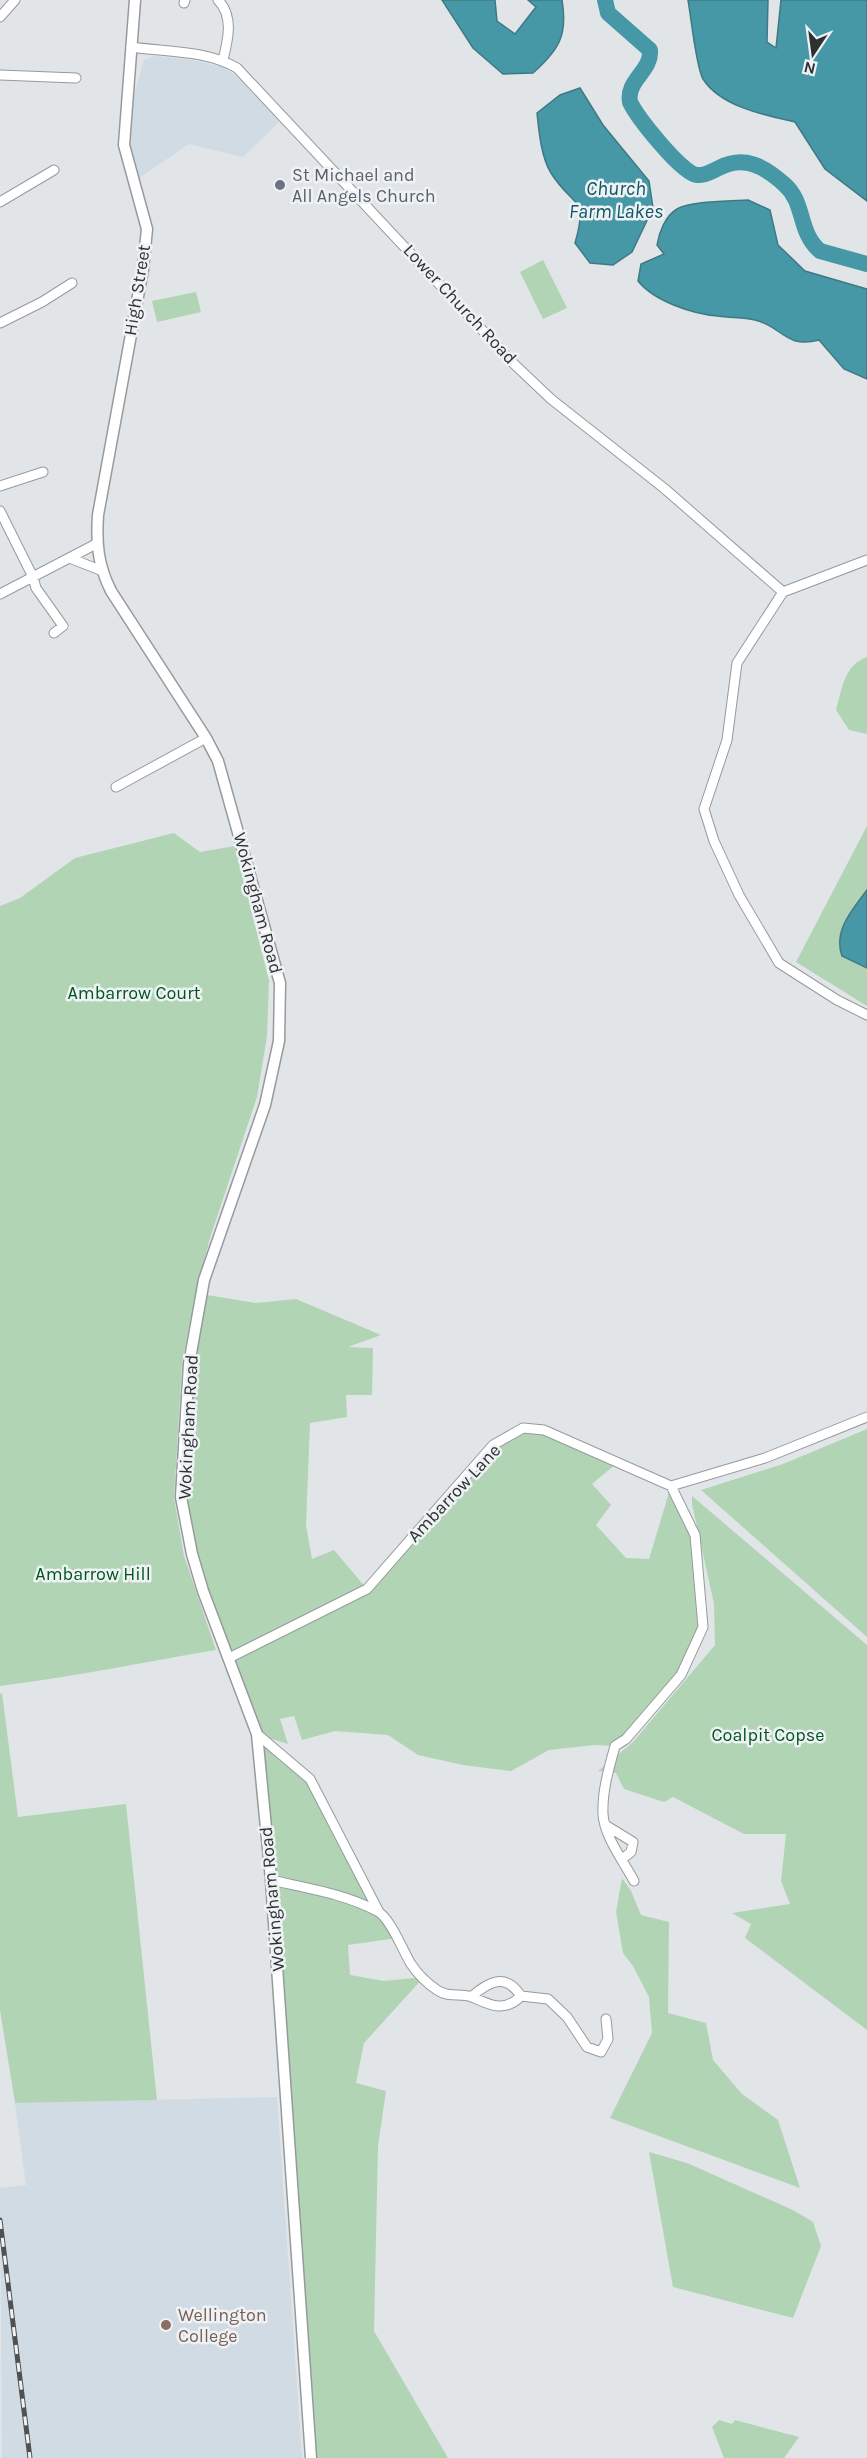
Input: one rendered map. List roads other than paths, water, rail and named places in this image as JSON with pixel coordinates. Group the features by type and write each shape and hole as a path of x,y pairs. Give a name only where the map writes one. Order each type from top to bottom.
{"main road":[{"name":"High Street","path":"96,544 98,515 143,269 147,229 124,145 135,0"},
{"name":"Wokingham Road","path":"96,544 100,570 111,591 206,738 218,761 280,983 279,1041 265,1105 204,1280 189,1364 181,1497 192,1554 257,1734 271,1880 311,2458"}],"street":[{"path":"0,17 15,0"},
{"path":"218,0 227,13 229,24 223,60"},
{"name":"Lower Church Road","path":"131,47 223,60 237,68 276,107 513,363 551,399 665,489 783,592"},
{"path":"0,75 76,78"},
{"path":"0,202 54,170"},
{"path":"0,322 42,302 72,283"},
{"path":"0,486 43,472"},
{"path":"0,511 33,577 36,588 63,626 54,633"},
{"path":"0,594 72,559 96,544"},
{"path":"72,559 100,570"},
{"path":"867,560 783,592 737,663 727,740 704,809 714,842 739,895 779,963 837,1000 867,1015"},
{"path":"116,787 206,738"},
{"path":"634,1881 603,1816 606,1782 615,1746 626,1739 681,1676 703,1627 695,1535 672,1486 765,1458 867,1417"},
{"name":"Ambarrow Lane","path":"229,1658 367,1589 493,1445 523,1428 544,1430 672,1486"},
{"path":"257,1734 310,1779 379,1912 413,1966 436,1990 448,1996 471,1997 486,2005 500,2007 514,2002 521,1996 548,1999 567,2017 587,2047 601,2052 608,2039 606,2019"},
{"path":"607,1826 633,1842 631,1852 622,1858"},
{"path":"271,1880 343,1898 379,1912"},
{"path":"471,1997 488,1982 505,1982 516,1988 521,1996"}],"water":[{"path":"442,0 495,0 497,21 515,34 536,7 528,0 562,0 564,23 560,41 549,57 533,73 503,74 473,48"},
{"path":"688,0 768,0 767,42 776,48 781,0 867,0 867,201 825,169 795,122 744,108 721,97 711,89 700,73"},
{"name":"Church Farm Lakes","path":"580,88 603,125 649,181 653,208 632,252 613,265 590,263 575,243 579,228 579,209 551,173 541,144 537,113 560,95"},
{"path":"748,200 770,210 778,245 805,271 867,289 867,379 844,369 819,340 798,342 755,320 708,315 685,309 654,295 638,281 641,264 664,254 657,245 658,240 663,225 677,209 691,204"},
{"path":"867,890 867,968 842,956 840,938 842,929 855,905"}],"waterway":[{"path":"605,0 608,13 650,50 647,64 632,88 630,102 650,131 671,155 690,172 697,175 706,174 737,162 753,164 769,172 791,192 808,235 820,251 867,264"}],"railway":[{"path":"0,2220 30,2458"}],"place":[{"name":"St Michael and All Angels Church","path":"280,185"},
{"name":"Wellington College","path":"166,2325"}],"park label":[{"name":"Ambarrow Court","path":"134,993"},
{"name":"Ambarrow Hill","path":"93,1574"},
{"name":"Coalpit Copse","path":"768,1735"}]}
